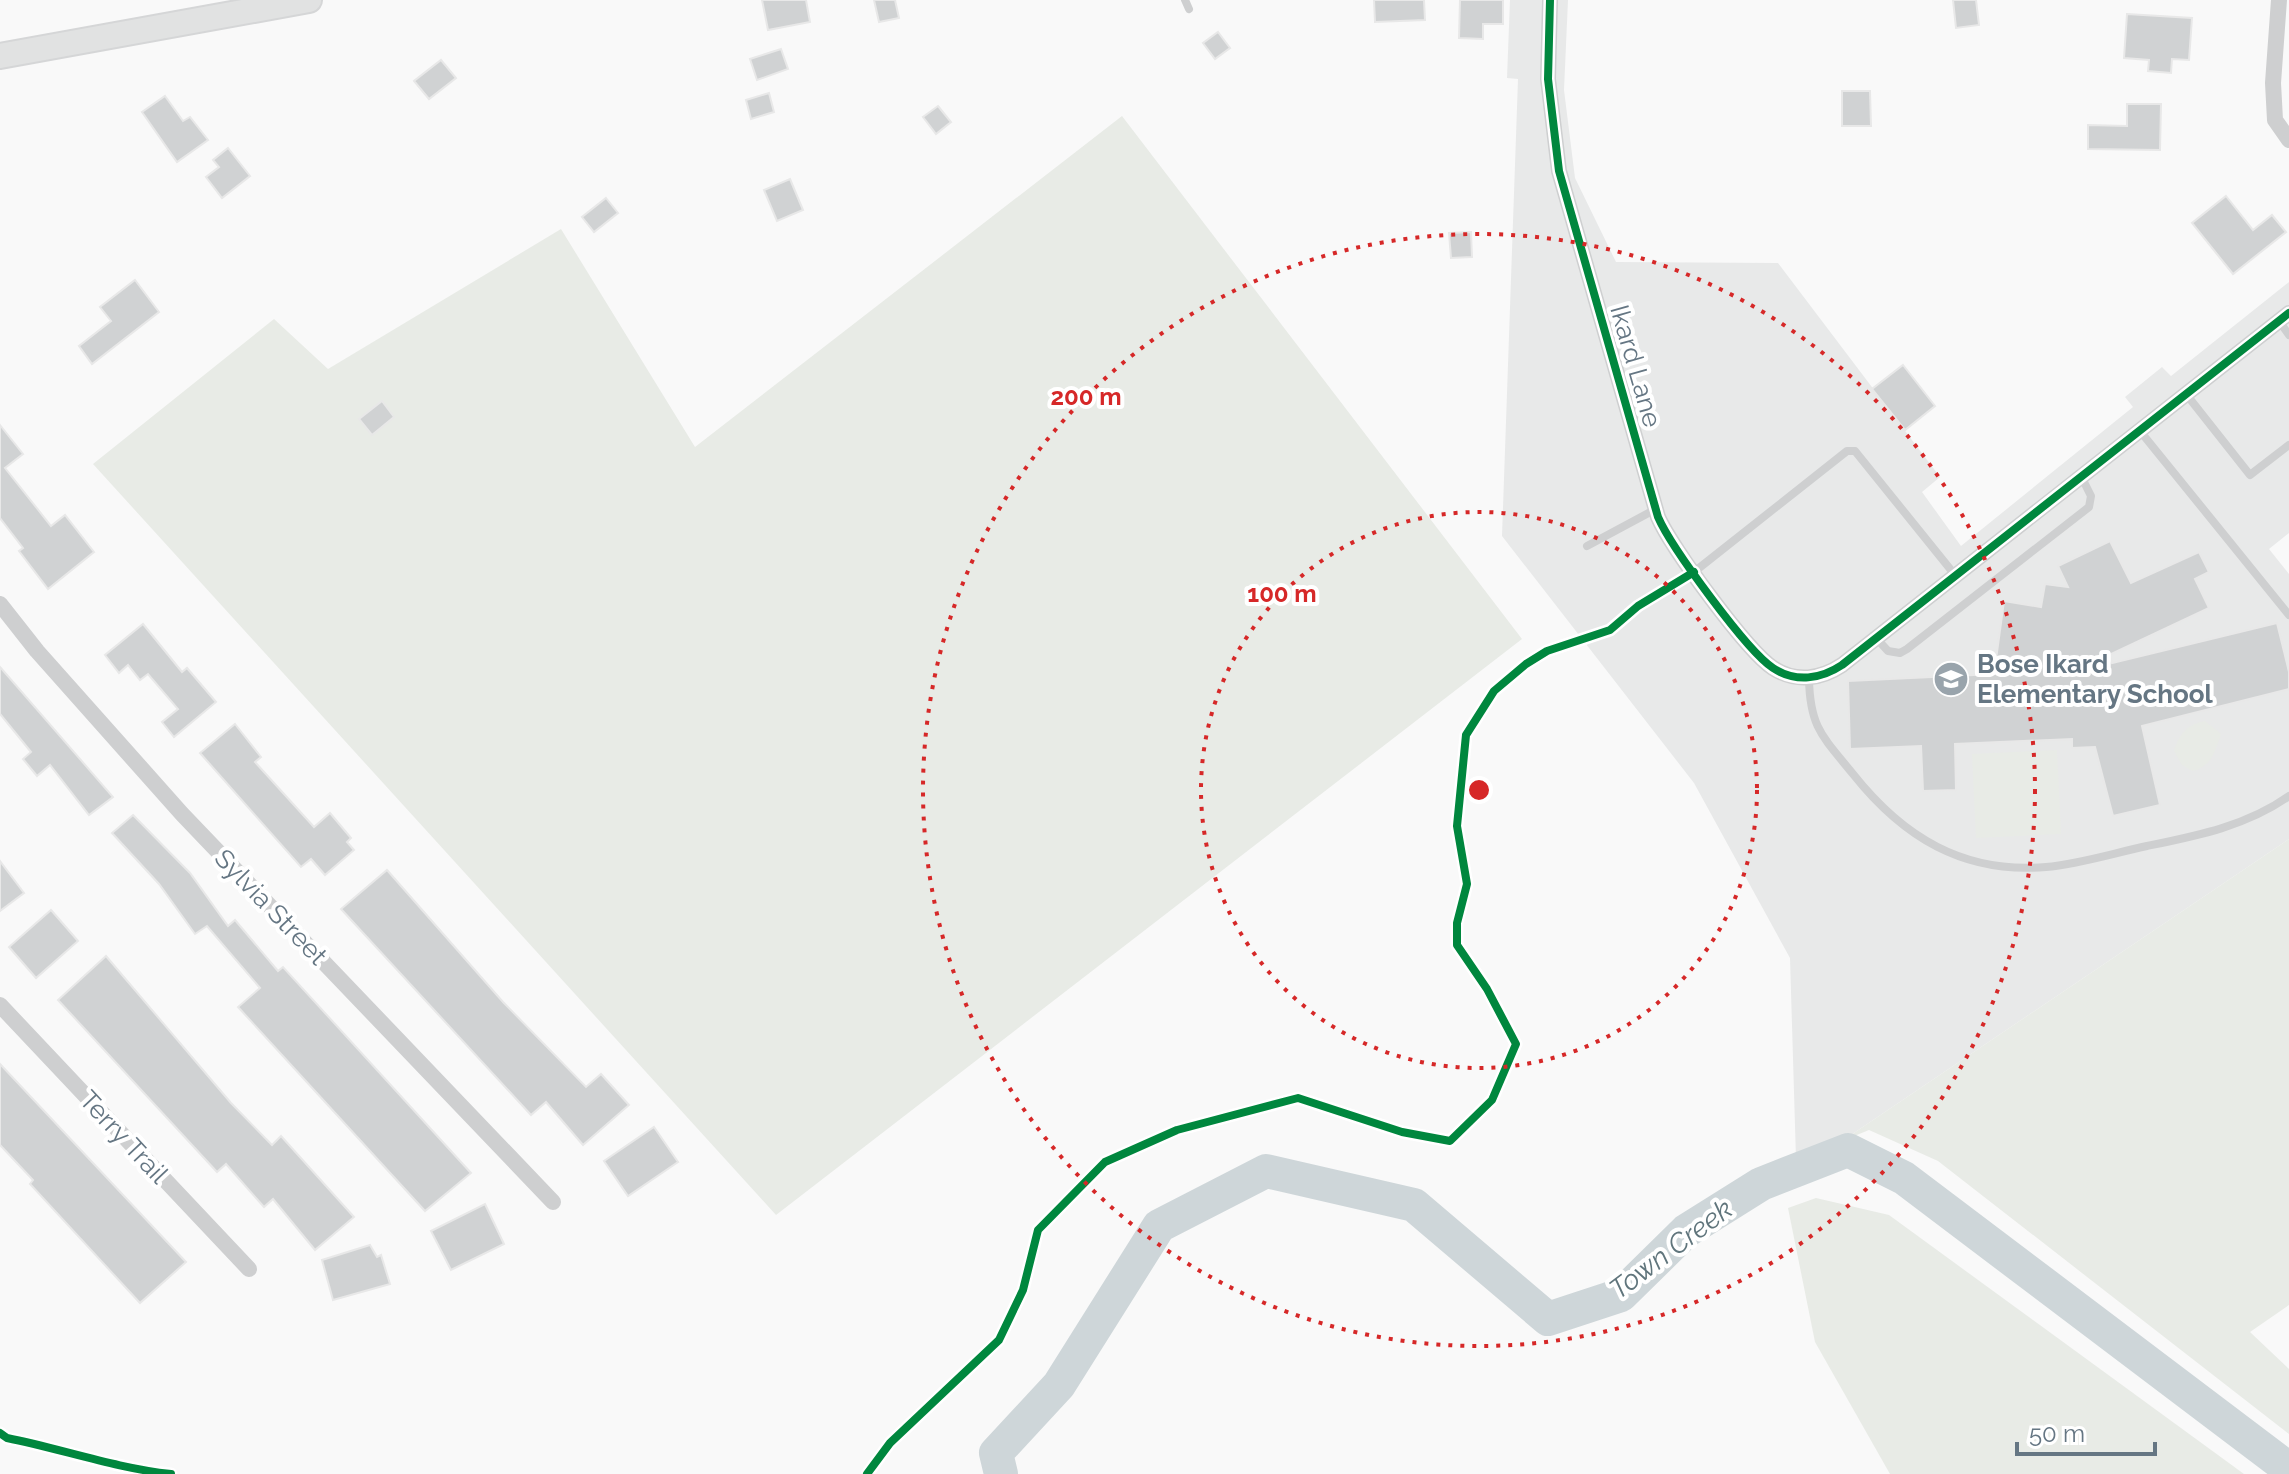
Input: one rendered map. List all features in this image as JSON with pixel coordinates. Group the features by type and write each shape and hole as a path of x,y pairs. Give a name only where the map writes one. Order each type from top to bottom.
{"street":[{"path":"0,56 309,0"},
{"name":"Ikard Lane","path":"1550,0 1548,79 1559,171 1656,509 1672,544 1761,658 1785,674 1809,679"},
{"path":"2279,0 2273,83 2275,120 2289,140"},
{"path":"1809,679 1827,674 2186,394 2286,323"},
{"name":"Sylvia Street","path":"0,604 37,651 182,814 553,1202"},
{"name":"Terry Trail","path":"0,1005 249,1269"}],"lane":[{"path":"2186,394 2250,475 2289,445"},
{"path":"2140,431 2289,615"},
{"path":"1694,572 1847,451 1855,451 1955,575"},
{"path":"1875,638 1888,651 1900,653 1907,649 2089,507 2091,496 2081,476"},
{"path":"1587,546 1656,509"},
{"path":"1809,679 1815,727 1886,813 1929,843 1955,855 1985,863 2047,867 2214,832 2289,796"}],"shaded area":[{"name":"Bose Ikard Elementary School","path":"1510,0 1568,0 1564,90 1575,178 1616,262 1778,263 1940,477 1922,492 1961,546 2133,407 2125,397 2162,367 2171,376 2289,282 2289,533 2269,549 2289,574 2289,839 1842,1141 1796,1159 1790,958 1694,783 1502,536 1518,79 1507,78"},
{"path":"1122,116 1522,639 776,1215 93,464 274,319 328,369 561,229 695,447"},
{"path":"2205,721 2221,734 2209,762 2193,771 2182,765 2174,751 2185,731"},
{"path":"2057,750 2061,834 1976,838 1972,754"},
{"path":"2289,839 2289,1305 2250,1332 2289,1369 2289,1434 1938,1161 1869,1130 1842,1141"},
{"path":"1816,1198 1889,1215 2244,1474 1890,1474 1815,1342 1788,1208"}],"building":[{"path":"762,0 806,0 810,22 768,30"},
{"path":"874,0 895,0 899,18 879,22"},
{"path":"1374,0 1424,0 1425,20 1375,22"},
{"path":"1460,0 1503,0 1503,24 1483,24 1483,39 1459,38"},
{"path":"1953,0 1976,0 1979,25 1956,28"},
{"path":"2127,14 2192,18 2189,60 2172,59 2171,73 2148,71 2149,60 2124,58"},
{"path":"1218,32 1230,48 1215,59 1203,43"},
{"path":"781,49 788,69 757,80 750,59"},
{"path":"441,60 456,78 429,99 414,81"},
{"path":"1842,91 1870,91 1871,126 1842,126"},
{"path":"769,93 774,112 751,119 746,100"},
{"path":"165,96 183,121 190,117 208,140 177,162 142,112"},
{"path":"2127,104 2161,104 2160,150 2088,149 2088,125 2127,126"},
{"path":"938,106 951,122 936,134 923,117"},
{"path":"228,148 250,176 222,198 206,177 219,167 213,160"},
{"path":"790,179 803,210 777,221 764,190"},
{"path":"2226,196 2253,230 2272,215 2286,232 2233,274 2192,223"},
{"path":"606,198 618,213 594,232 582,217"},
{"path":"1471,232 1472,257 1451,258 1449,233"},
{"path":"135,280 159,312 92,364 79,346 111,321 100,307"},
{"path":"1903,365 1935,406 1905,430 1872,389"},
{"path":"382,401 394,417 372,435 359,419"},
{"path":"0,425 23,454 5,468 51,526 65,515 94,552 48,589 19,551 23,548 0,518"},
{"path":"2110,541 2131,583 2199,552 2209,572 2195,579 2209,608 2109,655 2112,663 2277,623 2289,672 2289,689 2142,726 2160,805 2113,816 2095,747 2072,748 2072,739 1955,744 1956,790 1923,791 1921,746 1850,749 1848,681 1994,674 2004,601 2041,607 2045,584 2068,587 2058,566"},
{"path":"143,624 182,672 187,668 216,702 174,737 162,722 178,709 148,674 140,680 128,665 119,673 105,655"},
{"path":"0,667 113,797 89,815 50,765 37,776 23,759 31,752 0,714"},
{"path":"235,724 261,757 255,762 314,827 330,813 351,838 347,842 354,850 325,875 311,859 301,867 200,753"},
{"path":"133,815 190,873 228,926 235,920 278,971 283,967 471,1173 425,1211 238,1007 260,988 207,926 195,934 159,884 112,833"},
{"path":"0,861 24,893 0,911"},
{"path":"387,870 503,1002 586,1087 601,1074 629,1105 583,1145 546,1102 531,1115 341,909"},
{"path":"51,910 78,941 36,978 9,947"},
{"path":"106,956 231,1103 272,1145 281,1136 354,1217 315,1250 273,1199 264,1207 226,1164 217,1172 58,1000"},
{"path":"0,1064 186,1262 140,1303 30,1184 33,1180 0,1145"},
{"path":"654,1127 678,1162 628,1196 604,1161"},
{"path":"485,1204 504,1244 451,1270 431,1231"},
{"path":"370,1245 377,1257 381,1255 390,1284 333,1300 322,1260"}],"waterway":[{"name":"Town Creek","path":"1001,1474 996,1453 1059,1385 1159,1226 1266,1171 1414,1205 1548,1319 1621,1295 1686,1231 1761,1184 1848,1150 1904,1178 2289,1469"}],"cycle path":[{"path":"1550,0 1548,79 1559,171 1658,517 1678,551 1729,621 1761,658 1782,673 1799,677 1817,676 1842,665 2289,313"},
{"path":"867,1474 890,1443 999,1340 1023,1290 1038,1230 1105,1162 1177,1130 1298,1098 1402,1132 1450,1141 1492,1100 1516,1044 1487,989 1457,945 1457,923 1467,884 1457,826 1466,735 1494,691 1526,664 1547,651 1610,630 1638,606 1694,572"},
{"path":"0,1433 7,1438 109,1463 171,1474"}],"place":[{"name":"Bose Ikard Elementary School","path":"1951,679"}]}
